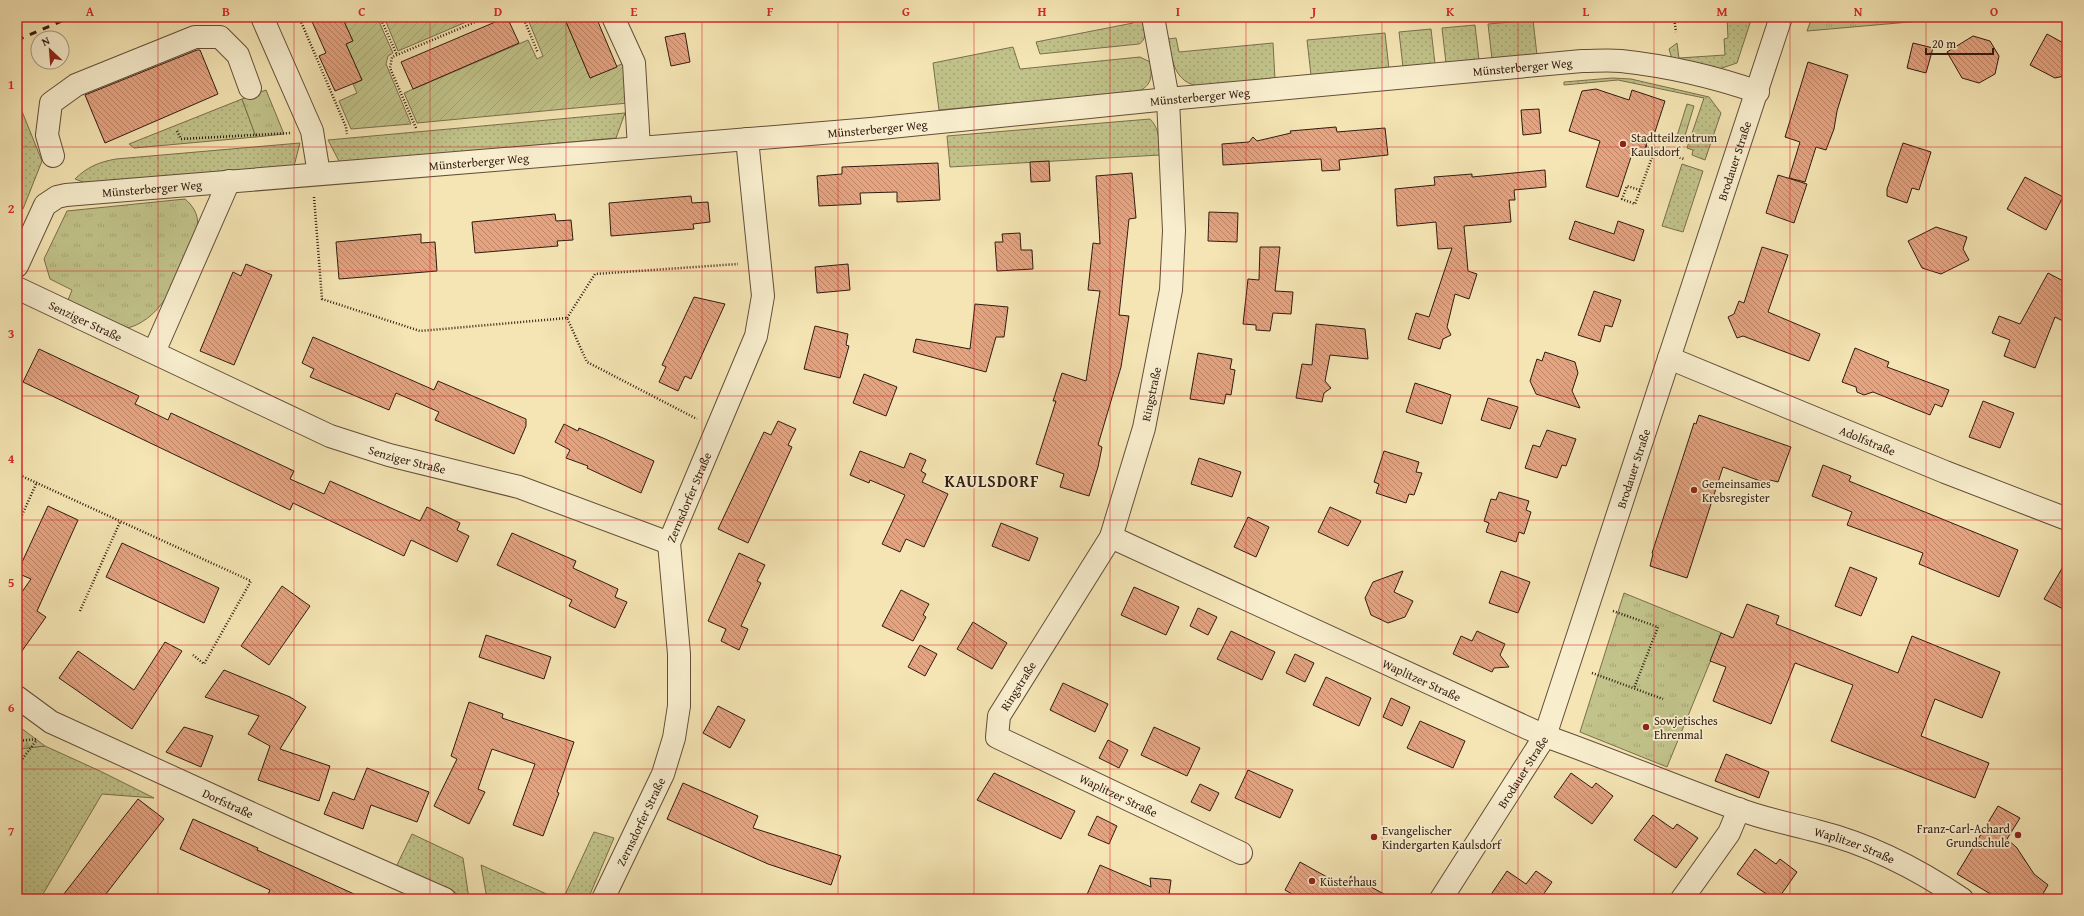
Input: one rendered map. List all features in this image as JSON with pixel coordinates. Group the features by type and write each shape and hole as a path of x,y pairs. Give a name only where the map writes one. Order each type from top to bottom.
{"street":[{"path":"262,17 312,131 315,174"},
{"path":"613,17 634,63 639,148"},
{"name":"Ringstraße","path":"997,737 999,716 1111,537 1144,428 1171,290 1174,231 1168,99 1154,17"},
{"name":"Brodauer Straße","path":"1441,899 1545,736 1758,92 1781,17"},
{"path":"53,156 47,136 51,103 76,85 195,37 220,37 238,55 250,88"},
{"name":"Münsterberger Weg","path":"17,266 45,205 56,197 66,195 871,129 1168,99 1587,61 1621,61 1660,68 1733,84 1758,92"},
{"name":"Zernsdorfer Straße","path":"603,899 662,774 674,738 679,706 679,654 669,542 756,336 763,296 747,139"},
{"path":"154,352 229,181"},
{"name":"Senziger Straße","path":"17,288 330,436 389,455 519,486 669,542"},
{"name":"Adolfstraße","path":"1669,358 1945,472 2067,519"},
{"name":"Waplitzer Straße","path":"1111,537 1545,736 1592,752 1739,809 1781,823 1818,831 1874,850 1927,876 1962,899"},
{"name":"Dorfstraße","path":"17,697 52,722 290,831 445,899"},
{"name":"Waplitzer Straße","path":"997,737 1241,853"},
{"path":"1682,899 1729,833 1739,809"}],"path":[{"path":"299,17 346,127 347,134"},
{"path":"380,17 397,55"},
{"path":"416,128 390,68 392,58 487,17"},
{"path":"523,17 538,53"},
{"path":"1674,17 1676,32"},
{"path":"178,131 181,139 312,131"},
{"path":"1646,146 1684,158"},
{"path":"1640,190 1627,186 1622,199 1635,204 1640,190 1654,149"},
{"path":"315,174 322,299 420,331 567,318"},
{"path":"567,318 595,274 760,262"},
{"path":"567,318 587,362 716,429"},
{"path":"17,474 251,581 204,664 193,655"},
{"path":"17,526 37,482"},
{"path":"80,611 120,522"},
{"path":"1613,611 1658,627 1634,688"},
{"path":"1592,673 1663,699"},
{"path":"17,766 40,737"},
{"path":"17,740 36,741"}],"green space":[{"path":"342,17 377,17 393,53 388,56 386,64 411,124 351,129 339,101 357,93 353,84 362,80 346,44 352,41"},
{"path":"384,17 478,17 398,51"},
{"path":"527,17 564,17 590,78 626,62 628,103 417,123 404,93 528,40 537,59 543,56"},
{"path":"1132,17 1142,17 1145,28 1144,39 1139,44 1040,54 1036,42 1133,23"},
{"path":"1727,17 1752,17 1737,63 1719,69 1672,59 1669,49 1677,43 1679,58 1725,55 1724,39 1728,38"},
{"path":"1812,17 1966,17 1807,31"},
{"path":"1533,20 1537,55 1492,59 1488,24"},
{"path":"1475,25 1479,60 1446,63 1442,28"},
{"path":"1431,29 1435,64 1403,67 1399,32"},
{"path":"1385,33 1389,69 1311,75 1307,40"},
{"path":"1176,38 1179,52 1273,43 1275,79 1219,86 1198,86 1191,84 1180,76 1174,65 1168,39"},
{"path":"1013,47 1020,69 1140,57 1150,62 1151,77 1145,88 1135,92 939,110 933,63"},
{"path":"1612,78 1631,79 1709,97 1721,113 1705,160 1692,155 1693,150 1687,148 1704,98 1618,80 1564,85 1564,82"},
{"path":"266,90 284,134 256,137 242,99"},
{"path":"17,99 42,161 23,209 17,209"},
{"path":"242,99 256,137 134,148 129,144"},
{"path":"1687,104 1694,106 1684,139 1677,136"},
{"path":"625,113 616,138 340,163 328,140"},
{"path":"1150,119 1156,127 1160,155 950,167 947,136"},
{"path":"300,143 294,166 86,183 75,179 84,171 94,166 116,159"},
{"path":"1682,164 1703,171 1683,232 1662,226"},
{"path":"185,199 195,211 197,216 198,226 195,237 177,277 162,303 153,314 141,322 128,328 68,300 72,290 50,279 44,259 67,211"},
{"path":"1624,593 1722,633 1667,767 1580,732"},
{"path":"17,725 45,746 17,749"},
{"path":"45,746 154,798 102,794 40,899 17,899 17,749"},
{"path":"594,832 614,838 588,899 563,899"},
{"path":"412,834 463,858 469,899 396,867"},
{"path":"481,865 558,899 487,899"}],"building":[{"path":"310,17 342,17 353,41 346,44 362,80 335,91 319,56 326,53"},
{"path":"507,17 519,43 413,89 401,62"},
{"path":"564,17 596,17 617,67 590,78"},
{"path":"685,33 690,62 671,66 665,37"},
{"path":"2047,34 2067,45 2067,70 2064,76 2055,78 2030,65"},
{"path":"1973,36 1990,41 1999,56 1995,74 1979,83 1962,78 1947,52"},
{"path":"1913,43 1933,48 1926,73 1907,68"},
{"path":"200,50 218,94 105,143 85,95"},
{"path":"1808,62 1848,75 1837,111 1834,129 1826,150 1816,147 1805,182 1789,178 1800,142 1785,137"},
{"name":"Stadtteilzentrum Kaulsdorf","path":"1596,89 1629,100 1632,90 1665,101 1652,141 1648,139 1643,155 1633,151 1618,197 1586,187 1600,141 1569,131 1582,91"},
{"path":"1539,109 1541,133 1523,135 1521,110"},
{"path":"1336,127 1337,132 1385,128 1388,155 1339,160 1340,170 1322,171 1321,159 1223,165 1222,144 1249,142 1253,137 1257,141 1291,133 1290,131"},
{"path":"1903,143 1931,152 1919,190 1912,188 1907,203 1887,196 1887,189"},
{"path":"1049,161 1050,181 1031,182 1030,162"},
{"path":"938,163 940,200 897,202 897,192 860,193 861,204 819,206 817,176 842,174 842,167"},
{"path":"1545,170 1546,187 1514,190 1515,200 1509,200 1511,222 1464,226 1468,271 1477,274 1469,299 1455,294 1447,327 1451,335 1443,339 1440,349 1408,339 1416,313 1429,317 1452,248 1438,249 1436,222 1397,226 1395,189 1435,185 1434,177 1472,174 1472,177"},
{"path":"1132,173 1136,218 1129,219 1119,315 1129,316 1121,367 1098,445 1102,447 1098,467 1089,496 1060,487 1064,474 1036,464 1056,401 1053,401 1062,373 1086,381 1100,291 1088,290 1093,243 1100,244 1096,176"},
{"path":"1778,175 1807,184 1794,223 1766,213"},
{"path":"2025,177 2063,197 2046,230 2007,209"},
{"path":"691,196 692,203 708,202 710,222 693,224 694,229 611,236 609,203"},
{"path":"1209,212 1238,213 1237,242 1208,241"},
{"path":"555,214 556,221 571,220 573,240 557,241 558,246 475,253 472,222"},
{"path":"1575,221 1614,234 1618,221 1644,230 1634,261 1569,239"},
{"path":"1936,227 1967,237 1963,249 1969,260 1941,274 1922,268 1908,241"},
{"path":"1020,233 1021,250 1032,250 1033,269 997,271 995,242 1003,242 1002,234"},
{"path":"421,234 421,243 435,242 437,271 339,279 336,242"},
{"path":"1260,247 1280,247 1275,291 1293,292 1291,314 1273,313 1270,331 1256,330 1256,325 1243,324 1248,279 1259,280"},
{"path":"1762,247 1788,255 1768,312 1820,334 1809,361 1743,336 1737,338 1728,317 1734,314 1739,301 1744,303"},
{"path":"246,264 272,275 234,365 200,351 233,272 241,276"},
{"path":"848,264 850,290 817,293 815,267"},
{"path":"2048,273 2067,283 2067,323 2055,317 2035,368 2004,356 2010,340 1992,333 1999,316 2020,324"},
{"path":"1594,291 1621,300 1612,327 1605,325 1600,342 1578,335"},
{"path":"694,297 725,304 691,379 685,376 678,391 659,382 666,367 662,365"},
{"path":"975,304 1008,307 1004,337 996,337 986,372 913,352 916,339 970,349"},
{"path":"1316,324 1365,329 1368,359 1330,355 1325,381 1331,388 1324,393 1322,402 1296,398 1302,364 1312,365"},
{"path":"815,326 848,334 846,345 849,346 840,378 804,369"},
{"path":"313,337 434,390 438,381 526,419 526,426 514,454 435,420 439,412 396,393 389,410 310,377 314,369 302,363"},
{"path":"1855,348 1889,362 1887,367 1949,390 1942,407 1935,404 1930,415 1873,392 1864,395 1857,392 1856,387 1842,382"},
{"path":"39,349 139,396 135,404 168,420 171,413 294,471 290,479 324,494 330,481 420,521 427,507 460,523 457,530 469,536 457,562 411,540 404,556 293,503 290,510 23,382"},
{"path":"1545,352 1575,362 1578,373 1572,391 1580,408 1536,394 1530,381 1537,359 1542,361"},
{"path":"1198,353 1232,359 1230,369 1235,370 1231,395 1226,394 1224,404 1190,399"},
{"path":"864,374 897,387 886,416 853,403"},
{"path":"1415,383 1451,395 1442,424 1406,412"},
{"path":"1488,398 1518,407 1510,429 1481,420"},
{"path":"1983,401 2014,413 2000,448 1969,437"},
{"name":"Gemeinsames Krebsregister","path":"1699,415 1791,447 1778,482 1770,480 1768,484 1723,467 1687,578 1650,566 1652,553 1694,423 1696,424"},
{"path":"778,421 796,429 788,445 792,447 748,543 718,529 764,432 771,435"},
{"path":"564,424 578,431 579,428 654,461 641,493 587,468 588,466 566,458 570,450 555,442"},
{"path":"1547,430 1576,439 1566,466 1562,465 1557,478 1525,468 1533,445 1540,447"},
{"path":"860,451 904,468 910,453 926,460 921,471 926,474 922,482 948,494 924,547 906,539 900,552 882,544 905,495 870,480 869,483 850,475"},
{"path":"1384,451 1419,462 1416,472 1422,473 1414,495 1409,494 1406,503 1376,493 1379,484 1374,482"},
{"path":"1199,458 1241,472 1232,497 1191,484"},
{"path":"1823,465 1851,476 1849,481 2018,550 1999,597 1919,564 1923,553 1847,525 1852,512 1812,496"},
{"path":"1499,492 1529,501 1526,510 1531,512 1524,534 1519,532 1516,542 1486,532 1489,523 1484,521 1491,499 1496,500"},
{"path":"48,506 78,520 37,611 46,617 17,658 17,599 31,579 17,573"},
{"path":"1330,507 1361,521 1348,546 1318,532"},
{"path":"1248,517 1269,527 1256,557 1234,547"},
{"path":"1001,523 1038,538 1029,561 992,546"},
{"path":"512,533 576,561 573,568 618,589 615,597 627,602 615,628 569,606 572,600 497,565"},
{"path":"122,543 219,588 204,623 106,577"},
{"path":"739,553 765,565 757,581 761,583 741,626 748,629 739,650 721,641 726,629 708,621"},
{"path":"2067,560 2067,611 2044,599"},
{"path":"1850,567 1877,578 1861,616 1835,606"},
{"path":"1403,571 1394,592 1413,601 1405,617 1388,623 1371,615 1365,598 1373,582"},
{"path":"1501,571 1530,582 1518,613 1489,603"},
{"path":"282,586 310,606 269,665 241,646"},
{"path":"1134,587 1179,607 1166,635 1121,615"},
{"path":"901,590 929,604 923,615 926,617 913,641 882,626"},
{"path":"1747,604 1779,616 1776,624 1898,673 1912,636 2000,672 1982,718 1935,699 1921,736 1989,763 1975,798 1831,741 1853,685 1795,663 1771,724 1713,701 1726,667 1710,661 1721,633 1733,638"},
{"path":"1198,608 1217,617 1208,635 1190,626"},
{"path":"973,622 1007,643 992,669 957,649"},
{"path":"1231,631 1275,652 1262,680 1217,659"},
{"path":"1477,631 1505,644 1500,655 1509,667 1494,668 1492,672 1453,654 1461,636 1472,641"},
{"path":"486,635 551,657 544,679 479,657"},
{"path":"165,642 182,651 132,729 59,678 78,651 134,690"},
{"path":"920,645 937,654 925,676 908,667"},
{"path":"1295,654 1314,663 1305,682 1286,673"},
{"path":"224,670 290,697 306,707 280,749 330,766 319,801 258,780 270,746 248,734 259,716 205,697"},
{"path":"1326,677 1371,698 1359,726 1313,705"},
{"path":"1063,683 1108,704 1095,732 1050,710"},
{"path":"1391,698 1410,707 1402,726 1383,717"},
{"path":"469,702 503,714 502,718 574,742 557,792 559,793 543,836 513,825 535,764 492,749 478,789 485,792 469,824 434,806 457,759 451,756"},
{"path":"718,706 745,720 730,748 703,733"},
{"path":"1420,721 1465,741 1453,768 1407,748"},
{"path":"184,727 213,736 201,767 166,752"},
{"path":"1154,727 1200,748 1187,776 1141,755"},
{"path":"1108,740 1128,750 1119,768 1099,758"},
{"path":"1726,754 1769,772 1759,798 1715,781"},
{"path":"367,768 429,792 417,822 371,805 363,829 324,814 333,792 354,800"},
{"path":"1248,770 1293,790 1280,818 1235,798"},
{"path":"994,773 1075,811 1061,839 977,800"},
{"path":"1571,773 1592,788 1596,783 1613,796 1592,824 1554,797"},
{"path":"683,783 758,816 753,828 841,856 831,885 768,864 667,819"},
{"path":"1200,784 1219,793 1210,811 1191,802"},
{"path":"138,799 164,819 102,899 60,899"},
{"path":"1998,806 2020,818 2007,839 2017,848 2034,874 2048,885 2040,899 1999,899 1957,874"},
{"path":"1653,815 1673,829 1677,824 1698,838 1676,868 1634,840"},
{"path":"1097,816 1117,826 1109,844 1088,835"},
{"path":"193,819 365,899 266,899 270,890 180,849"},
{"path":"1755,849 1776,864 1780,859 1797,872 1778,899 1774,899 1737,874"},
{"name":"Küsterhaus","path":"1300,862 1345,887 1351,876 1393,899 1301,899 1285,890"},
{"path":"1100,865 1151,887 1150,878 1171,880 1169,895 1177,899 1085,899"},
{"path":"1507,871 1526,884 1536,871 1552,882 1543,895 1549,899 1488,899"}],"railway":[{"path":"17,40 71,17"}],"place":[{"name":"Stadtteilzentrum Kaulsdorf","path":"1623,144"},
{"name":"Gemeinsames Krebsregister","path":"1694,490"},
{"name":"Sowjetisches Ehrenmal","path":"1646,727"},
{"name":"Franz-Carl-Achard Grundschule","path":"2018,835"},
{"name":"Evangelischer Kindergarten Kaulsdorf","path":"1374,837"},
{"name":"Küsterhaus","path":"1312,881"}],"district":[{"name":"KAULSDORF","path":"992,481"}]}
